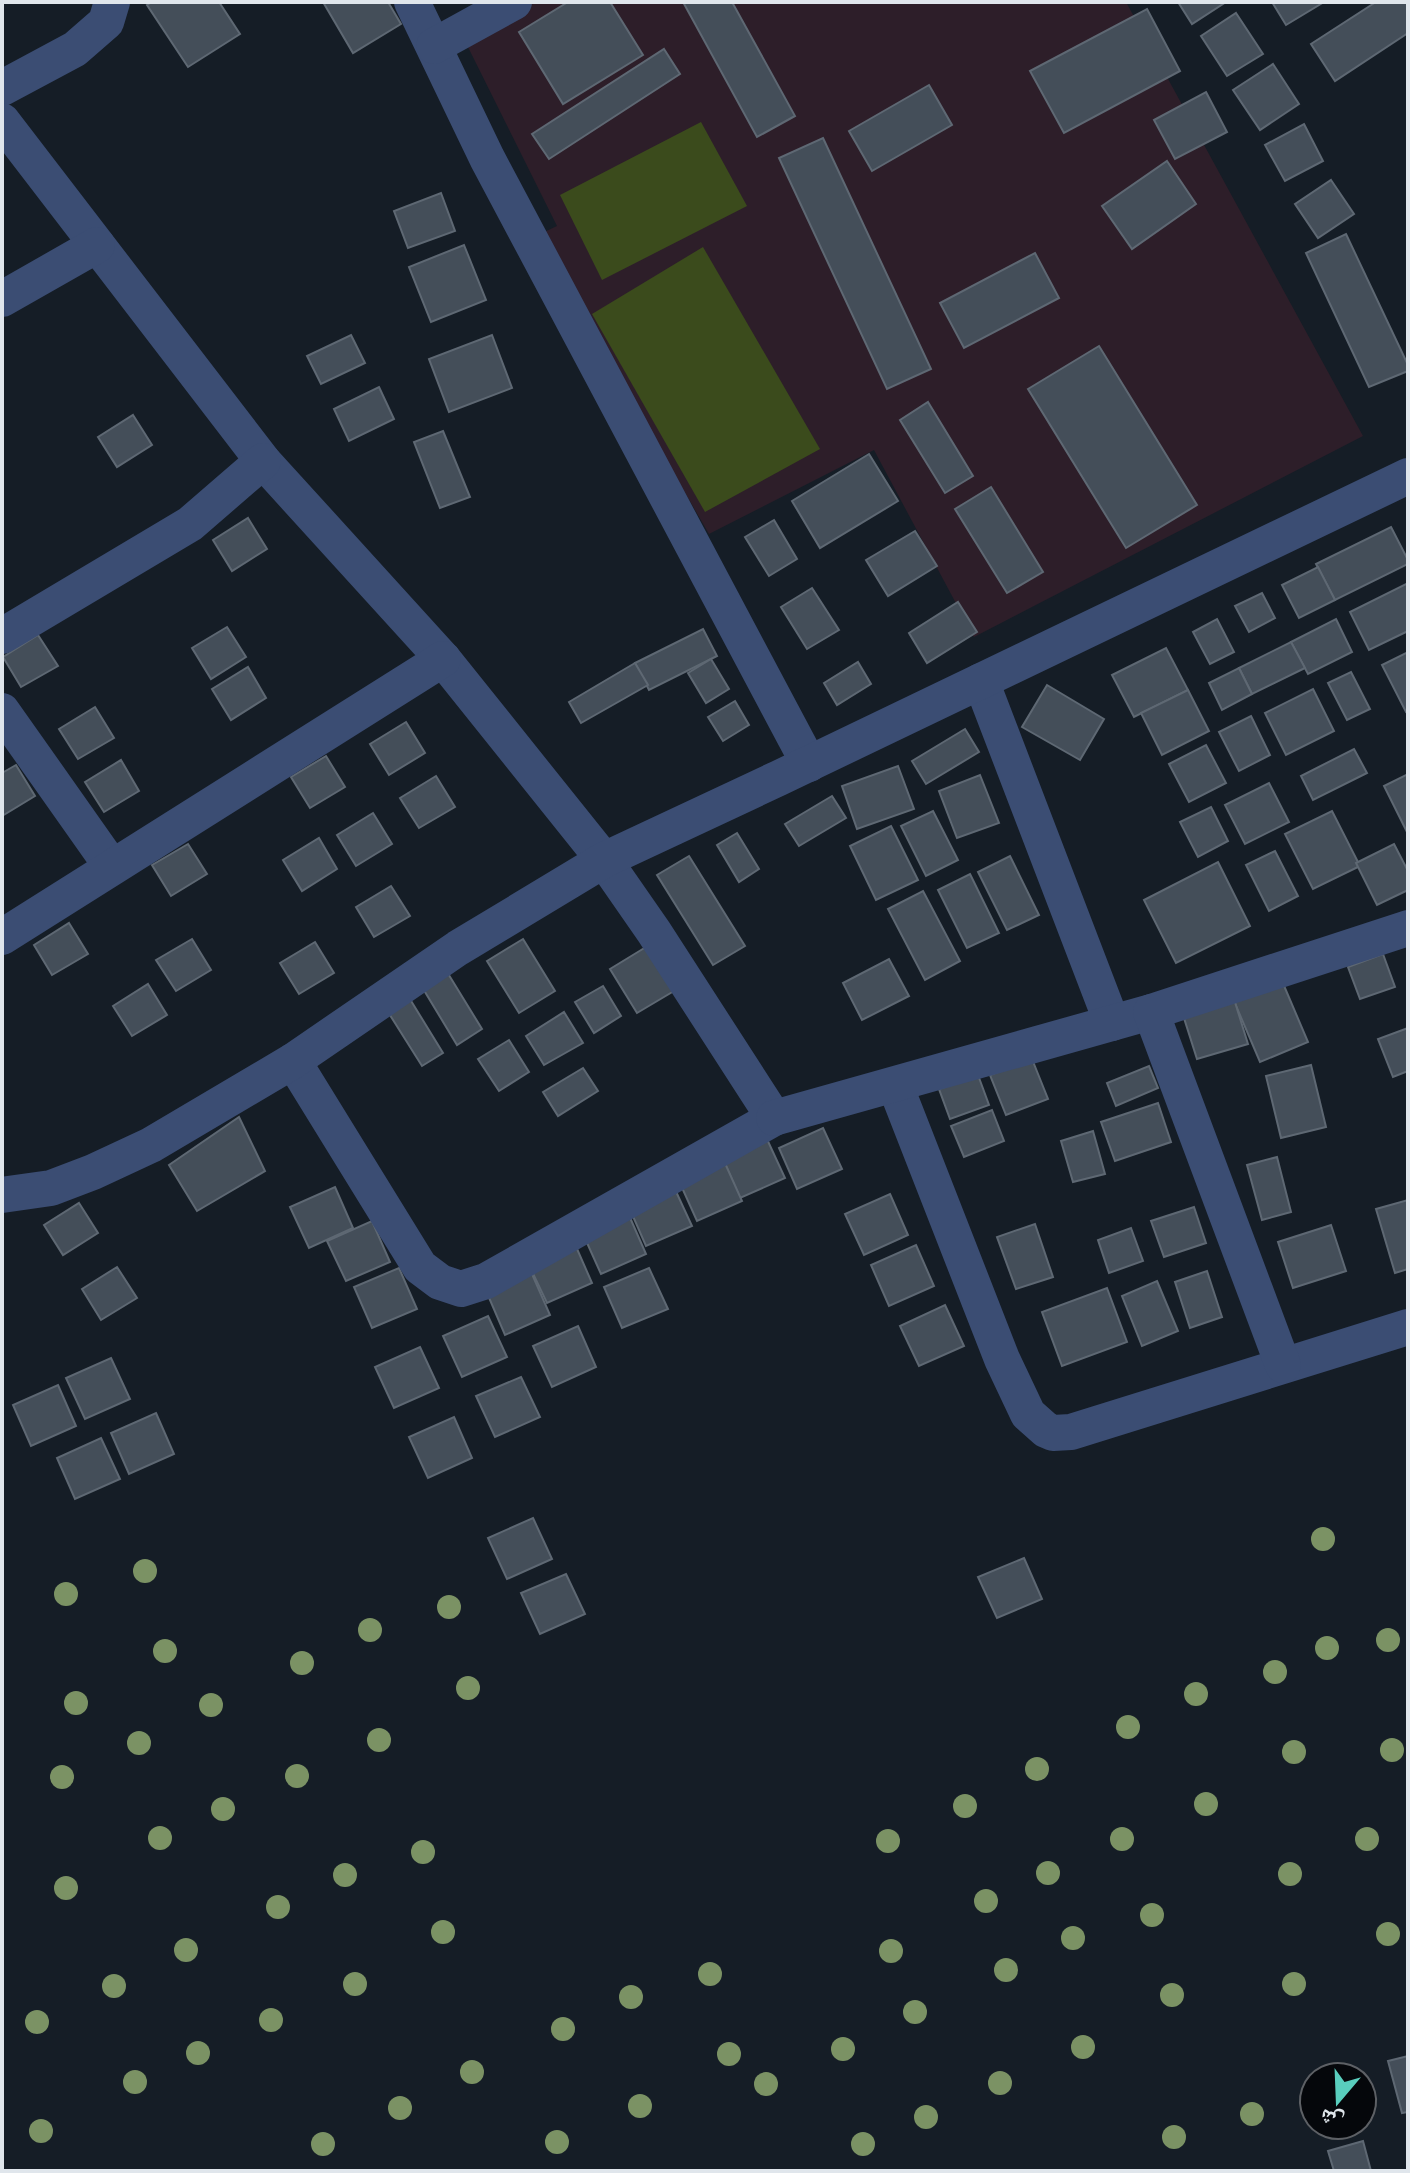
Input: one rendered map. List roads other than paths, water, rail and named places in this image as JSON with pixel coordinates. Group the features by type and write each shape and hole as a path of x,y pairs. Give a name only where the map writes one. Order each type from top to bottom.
{"street":[{"path":"2,88 75,49 106,22 112,2"},
{"path":"412,2 487,158 809,764"},
{"path":"434,46 514,2"},
{"path":"2,121 263,461 443,659 604,860 774,1118"},
{"path":"2,299 97,245"},
{"path":"2,636 190,524 263,461"},
{"path":"2,1195 51,1188 151,1145 293,1061 458,948 604,860 1408,476"},
{"path":"2,937 443,659"},
{"path":"981,681 1112,1023"},
{"path":"2,711 112,867"},
{"path":"293,1061 420,1267 440,1282 461,1289 486,1281 774,1118 1151,1012 1408,928"},
{"path":"1151,1012 1283,1365"},
{"path":"895,1085 1002,1359 1028,1414 1038,1425 1053,1433 1071,1432 1408,1327"}]}
